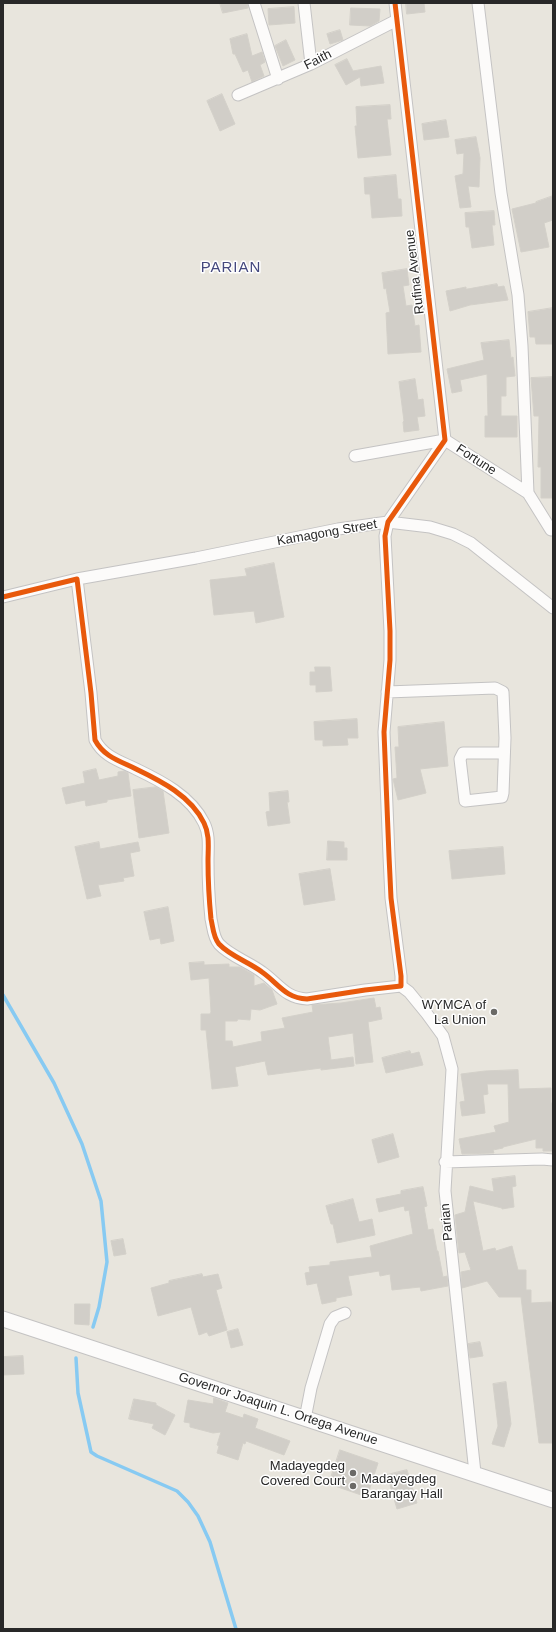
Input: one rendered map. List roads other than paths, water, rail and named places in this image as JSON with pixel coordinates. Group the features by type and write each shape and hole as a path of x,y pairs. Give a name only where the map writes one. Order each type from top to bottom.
{"main road":[{"name":"Governor Joaquin L. Ortega Avenue","path":"3,1319 305,1419 475,1473 553,1500"}],"street":[{"path":"254,3 278,79"},
{"path":"304,3 311,64"},
{"name":"Rufina Avenue","path":"395,3 445,440"},
{"path":"478,3 501,193 518,295 522,346 528,493"},
{"name":"Faith","path":"238,96 311,64 397,20"},
{"path":"77,579 91,693 95,740 98,746 107,755 155,778 174,790 196,811 203,821 208,836 209,902 213,931 220,945 225,950 269,976 293,997 300,999 401,986 391,898 384,732 390,660 390,630 385,536 388,522 445,440"},
{"name":"Fortune","path":"355,456 445,440 528,493 551,530"},
{"name":"Kamagong Street","path":"3,597 130,568 196,558 330,531 388,522 430,527 459,537 471,543 553,608"},
{"path":"387,692 495,688 503,692 504,753 502,797 465,801 460,759 461,755 463,753 504,753"},
{"name":"Parian","path":"401,986 409,992 443,1036 452,1069 445,1191 475,1473"},
{"path":"446,1162 542,1159 553,1160"},
{"path":"305,1419 311,1388 330,1324 335,1317 345,1313"}],"waterway":[{"path":"3,995 54,1083 82,1144 101,1201 107,1262 99,1307 93,1327"},
{"path":"76,1358 78,1393 91,1452 177,1491 188,1502 198,1516 210,1542 236,1629"}],"place":[{"name":"WYMCA of La Union","path":"494,1012"},
{"name":"Madayegdeg Covered Court","path":"353,1473"},
{"name":"Madayegdeg Barangay Hall","path":"353,1486"}],"district":[{"name":"PARIAN","path":"231,268"}]}
